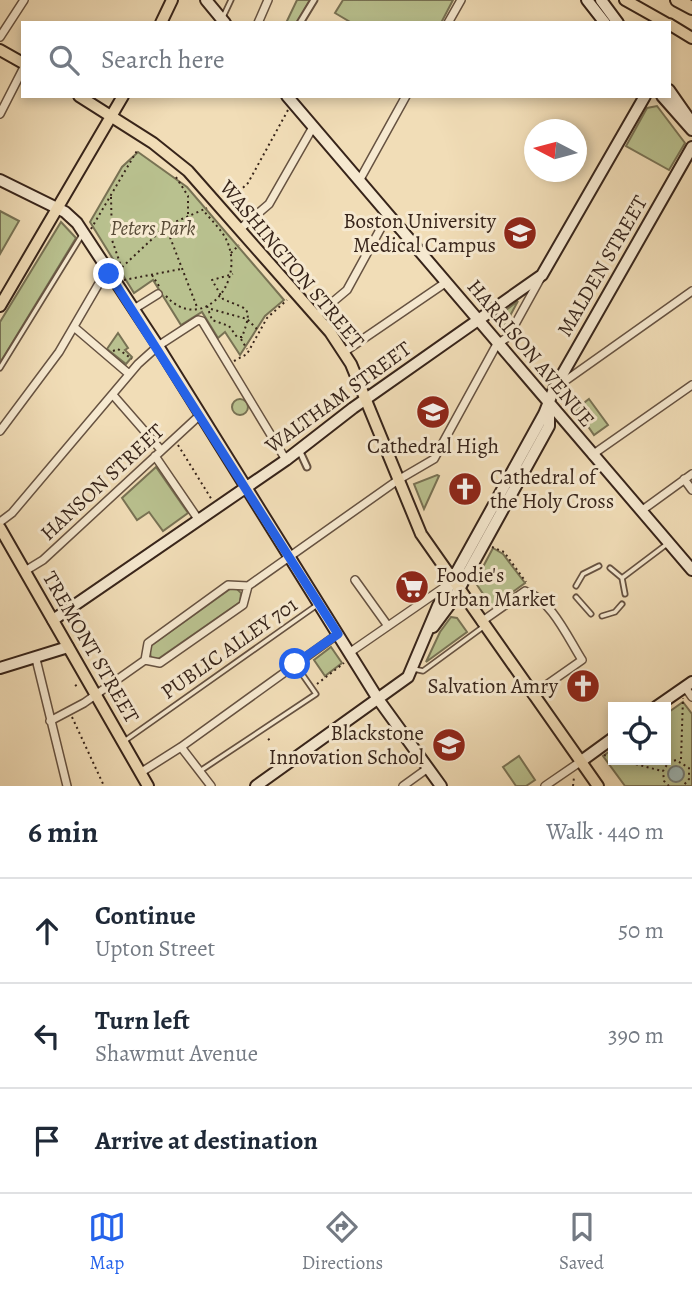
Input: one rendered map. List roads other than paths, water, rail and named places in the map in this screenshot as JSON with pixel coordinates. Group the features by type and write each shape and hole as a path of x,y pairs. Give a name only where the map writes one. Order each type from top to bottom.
{"highway":[{"path":"677,0 692,8"}],"main road":[{"path":"162,21 172,0"},
{"path":"206,0 224,21"},
{"path":"587,0 604,21"},
{"path":"601,0 617,21"},
{"path":"625,0 662,21"},
{"path":"671,26 692,38"},
{"path":"0,50 21,62"},
{"path":"671,92 692,123"},
{"name":"WASHINGTON STREET","path":"82,98 181,164 316,316 344,352 419,531 598,786"},
{"path":"2,298 59,209 122,98"},
{"name":"HARRISON AVENUE","path":"290,98 692,570"},
{"path":"541,275 644,98"},
{"path":"664,98 692,130"},
{"name":"MALDEN STREET","path":"412,669 430,632 436,611 456,586 549,405 555,388 692,147"},
{"path":"0,180 59,209 87,231 338,634 347,658 441,786"},
{"name":"WALTHAM STREET","path":"52,620 245,485 286,460 365,399 541,275"},
{"name":"TREMONT STREET","path":"0,528 148,786"},
{"path":"0,668 68,647"},
{"path":"256,786 406,679 412,669"},
{"path":"666,702 688,691"},
{"path":"580,762 608,742"}],"street":[{"path":"0,37 24,0"},
{"path":"259,21 268,0"},
{"path":"301,21 314,0"},
{"path":"449,21 461,0"},
{"path":"0,114 21,73"},
{"path":"359,181 406,98"},
{"path":"240,229 269,204 313,127"},
{"path":"316,316 347,290 388,215"},
{"path":"0,430 75,327 98,285 114,273"},
{"path":"50,722 145,660 148,643 228,585 248,586 398,480 434,458 497,344 508,337 541,275"},
{"path":"344,352 445,283"},
{"path":"555,388 692,291"},
{"path":"134,309 158,294"},
{"path":"0,522 12,513 138,364 158,346 201,320 286,460"},
{"path":"75,327 129,374"},
{"path":"592,455 692,385"},
{"path":"113,394 158,453 198,519"},
{"name":"HANSON STREET","path":"25,571 43,561 201,414"},
{"path":"301,454 306,467"},
{"path":"642,512 692,474"},
{"path":"684,479 692,489"},
{"path":"355,580 388,626"},
{"path":"145,660 160,663 243,605 248,586"},
{"path":"347,658 388,626 456,586"},
{"path":"482,624 526,591 534,594 556,619 582,660 532,695"},
{"path":"140,773 181,747 338,634"},
{"path":"36,659 66,786"},
{"path":"181,747 211,786"},
{"path":"545,786 580,762"},
{"path":"403,786 428,768"}],"lane":[{"path":"224,21 231,0"},
{"path":"0,368 87,231"},
{"path":"622,578 669,543"},
{"path":"576,586 583,574 599,566"},
{"path":"610,568 622,578 625,594"},
{"path":"576,597 591,614"},
{"name":"PUBLIC ALLEY 701","path":"123,742 319,604"},
{"path":"602,616 615,612 622,604"},
{"path":"412,669 423,671 482,624"},
{"path":"200,771 316,694 295,664"}],"water":[{"path":"673,766 679,766 684,774 682,780 673,782 668,777 668,771"}],"place":[{"name":"Boston University Medical Campus","path":"520,233"},
{"name":"Cathedral High","path":"433,412"},
{"name":"Cathedral of the Holy Cross","path":"465,489"},
{"name":"Foodie's Urban Market","path":"412,587"},
{"name":"Salvation Amry","path":"583,686"},
{"name":"Blackstone Innovation School","path":"449,745"}],"park label":[{"name":"Peters Park","path":"153,228"}]}
